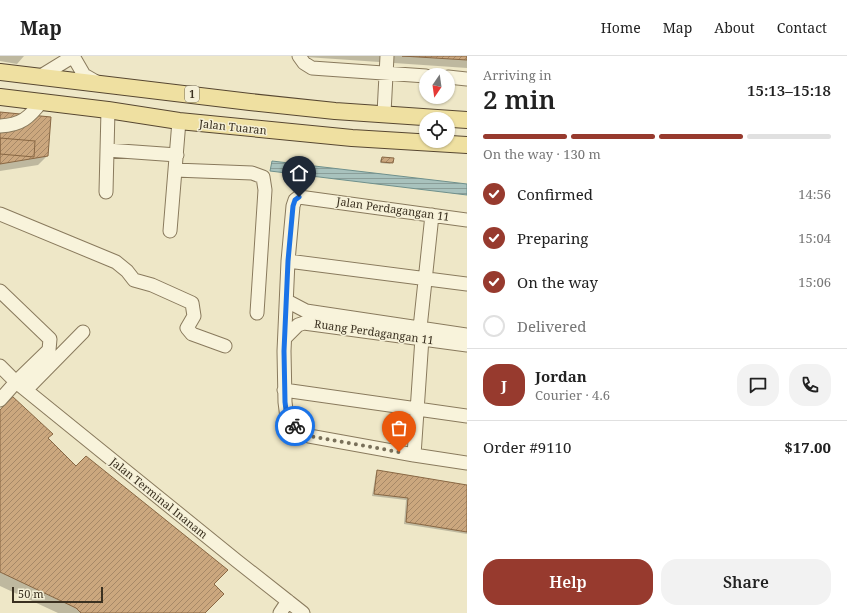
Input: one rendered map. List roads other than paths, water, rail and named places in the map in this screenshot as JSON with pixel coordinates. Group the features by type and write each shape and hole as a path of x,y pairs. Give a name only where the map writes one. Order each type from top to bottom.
{"main road":[{"name":"1","path":"0,72 336,111 384,113 467,120"},
{"name":"Jalan Tuaran","path":"0,97 42,101 179,121 352,138 467,144"}],"street":[{"path":"41,76 67,60 68,56"},
{"path":"73,56 84,76 99,83"},
{"path":"299,56 312,68 419,75"},
{"path":"384,113 387,56"},
{"path":"455,78 467,79"},
{"path":"0,126 12,126 24,121 32,115 42,101"},
{"path":"106,192 108,110"},
{"path":"170,231 179,121"},
{"path":"108,150 177,155"},
{"path":"175,170 252,172 263,177 265,190 257,313"},
{"name":"Jalan Perdagangan 11","path":"467,220 299,197 295,200 293,206 288,261 286,337 284,351 284,390 287,418 297,428 309,436 467,463"},
{"path":"0,214 116,262 127,271 134,280 158,288 192,303 194,316 188,328 192,334 225,346"},
{"path":"414,455 424,278 432,215"},
{"path":"288,261 467,284"},
{"path":"0,291 50,339 49,350 21,386"},
{"name":"Ruang Perdagangan 11","path":"287,301 306,311 421,333 467,345"},
{"name":"Ruang Perdagangan 11","path":"286,337 298,325 304,323 467,336"},
{"path":"0,400 21,386 83,332"},
{"name":"Jalan Terminal Inanam","path":"0,366 21,386 303,613"},
{"path":"284,390 467,416"},
{"path":"280,613 288,601"}],"water":[{"path":"272,161 467,184 467,195 270,171"}]}
